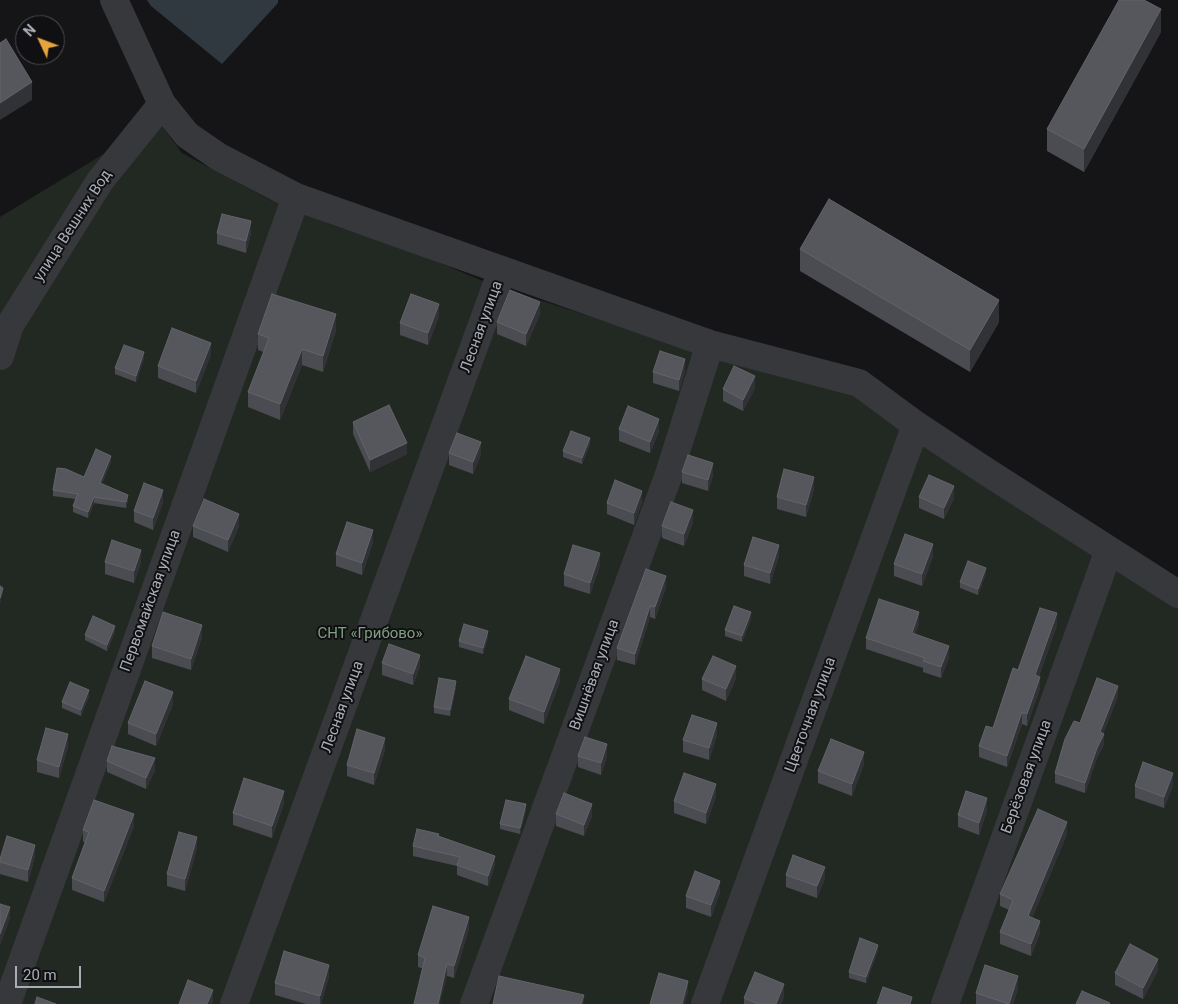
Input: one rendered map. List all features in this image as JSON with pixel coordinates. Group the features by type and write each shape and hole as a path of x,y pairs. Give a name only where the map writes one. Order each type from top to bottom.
{"street":[{"path":"114,0 162,104 187,135 211,152 296,197 710,344 859,383 916,426 1178,594"},
{"name":"улица Вешних Вод","path":"0,356 5,324 100,180 162,104"},
{"name":"Первомайская улица","path":"7,1004 296,197"},
{"name":"Лесная улица","path":"234,1004 502,270"},
{"name":"Вишнёвая улица","path":"474,1004 669,474 710,344"},
{"name":"Цветочная улица","path":"705,1004 916,426"},
{"name":"Берёзовая улица","path":"945,1004 1109,550"}],"green space":[{"name":"СНТ «Грибово»","path":"158,121 182,153 270,200 332,225 421,255 490,284 719,358 855,392 1178,605 1178,1004 0,1004 0,217"}],"shaded area":[{"path":"147,0 278,0 278,3 222,64 151,6"}],"building":[{"path":"1119,0 1144,0 1161,9 1084,149 1047,129"},
{"path":"6,39 15,54 15,65 22,65 32,82 0,103 0,43"},
{"path":"829,199 999,300 970,350 800,249"},
{"path":"222,214 251,221 246,241 217,233"},
{"path":"510,290 540,302 526,334 497,322"},
{"path":"272,294 336,314 323,356 302,349 280,404 248,392 269,338 258,334"},
{"path":"411,294 439,304 428,333 400,323"},
{"path":"172,328 211,343 196,381 158,366"},
{"path":"124,345 144,352 136,376 115,368"},
{"path":"660,351 685,359 679,380 653,372"},
{"path":"734,366 755,376 743,400 723,389"},
{"path":"389,405 407,443 370,460 353,422"},
{"path":"628,406 659,419 650,442 619,429"},
{"path":"571,431 590,438 582,458 563,451"},
{"path":"457,433 481,442 473,462 449,453"},
{"path":"96,449 111,456 100,483 128,495 126,502 94,497 88,512 73,506 78,494 53,490 57,468 66,469 84,477"},
{"path":"688,455 713,463 708,480 682,472"},
{"path":"784,469 814,477 806,505 777,497"},
{"path":"929,475 954,486 944,508 919,497"},
{"path":"615,480 642,491 634,513 607,503"},
{"path":"144,483 163,490 153,518 134,511"},
{"path":"204,499 239,514 228,540 193,526"},
{"path":"671,502 693,510 684,534 662,526"},
{"path":"347,522 373,530 362,563 336,554"},
{"path":"905,534 933,544 922,574 894,564"},
{"path":"753,537 779,545 770,573 744,565"},
{"path":"112,540 141,550 134,571 105,562"},
{"path":"573,545 600,553 590,583 564,574"},
{"path":"968,561 986,568 978,589 960,582"},
{"path":"646,569 666,576 655,607 650,606 635,654 617,648"},
{"path":"0,586 3,588 0,598"},
{"path":"879,599 919,612 912,633 949,646 941,667 923,661 925,658 866,638"},
{"path":"734,606 751,612 742,636 725,630"},
{"path":"1040,608 1057,613 1035,675 1040,677 1027,714 1022,712 1007,756 979,746 986,726 993,728 1013,668 1018,670"},
{"path":"163,612 202,625 191,659 152,646"},
{"path":"93,616 115,626 107,645 85,635"},
{"path":"464,624 488,631 483,648 459,641"},
{"path":"389,644 420,655 413,674 382,663"},
{"path":"526,656 560,669 544,712 509,699"},
{"path":"713,656 736,666 726,689 702,679"},
{"path":"439,678 456,681 450,710 434,707"},
{"path":"1097,678 1118,686 1100,732 1104,734 1085,783 1055,773 1065,739 1074,721 1080,723"},
{"path":"145,681 173,692 156,734 128,723"},
{"path":"70,682 89,690 81,710 62,702"},
{"path":"692,715 717,723 709,748 683,740"},
{"path":"46,728 68,734 59,767 37,760"},
{"path":"357,729 385,738 374,773 347,765"},
{"path":"585,737 607,744 601,763 578,756"},
{"path":"831,739 864,752 852,784 818,771"},
{"path":"112,746 155,758 146,778 107,761"},
{"path":"1143,762 1173,773 1164,797 1135,786"},
{"path":"684,773 716,784 706,813 674,801"},
{"path":"244,778 284,791 272,826 233,813"},
{"path":"966,791 987,798 979,823 958,815"},
{"path":"564,793 592,804 584,825 556,814"},
{"path":"94,800 134,814 104,891 72,878 89,832 83,830"},
{"path":"506,800 526,804 520,828 500,824"},
{"path":"1038,809 1067,822 1028,916 1040,921 1031,944 1000,932 1013,900 1000,894"},
{"path":"417,829 439,834 438,836 495,856 488,876 457,865 460,857 413,846"},
{"path":"179,832 197,837 185,879 167,874"},
{"path":"7,836 35,845 28,870 0,862"},
{"path":"793,855 825,867 817,886 786,875"},
{"path":"695,871 720,881 711,905 686,896"},
{"path":"0,904 10,907 0,934"},
{"path":"433,906 469,917 454,966 447,964 438,1004 414,1004 425,958 418,955"},
{"path":"860,938 878,945 866,977 849,972"},
{"path":"1130,944 1158,959 1143,988 1115,973"},
{"path":"284,951 329,965 320,996 275,983"},
{"path":"985,965 1018,976 1009,1004 976,993"},
{"path":"755,972 784,984 776,1004 758,1004 744,998"},
{"path":"659,973 688,981 682,1004 650,1004"},
{"path":"499,976 584,995 581,1004 493,1004"},
{"path":"188,980 213,990 207,1004 179,1004"},
{"path":"883,987 912,997 910,1004 877,1004"},
{"path":"1082,991 1110,1003 1076,1004"},
{"path":"37,997 56,1004 35,1004"}]}
